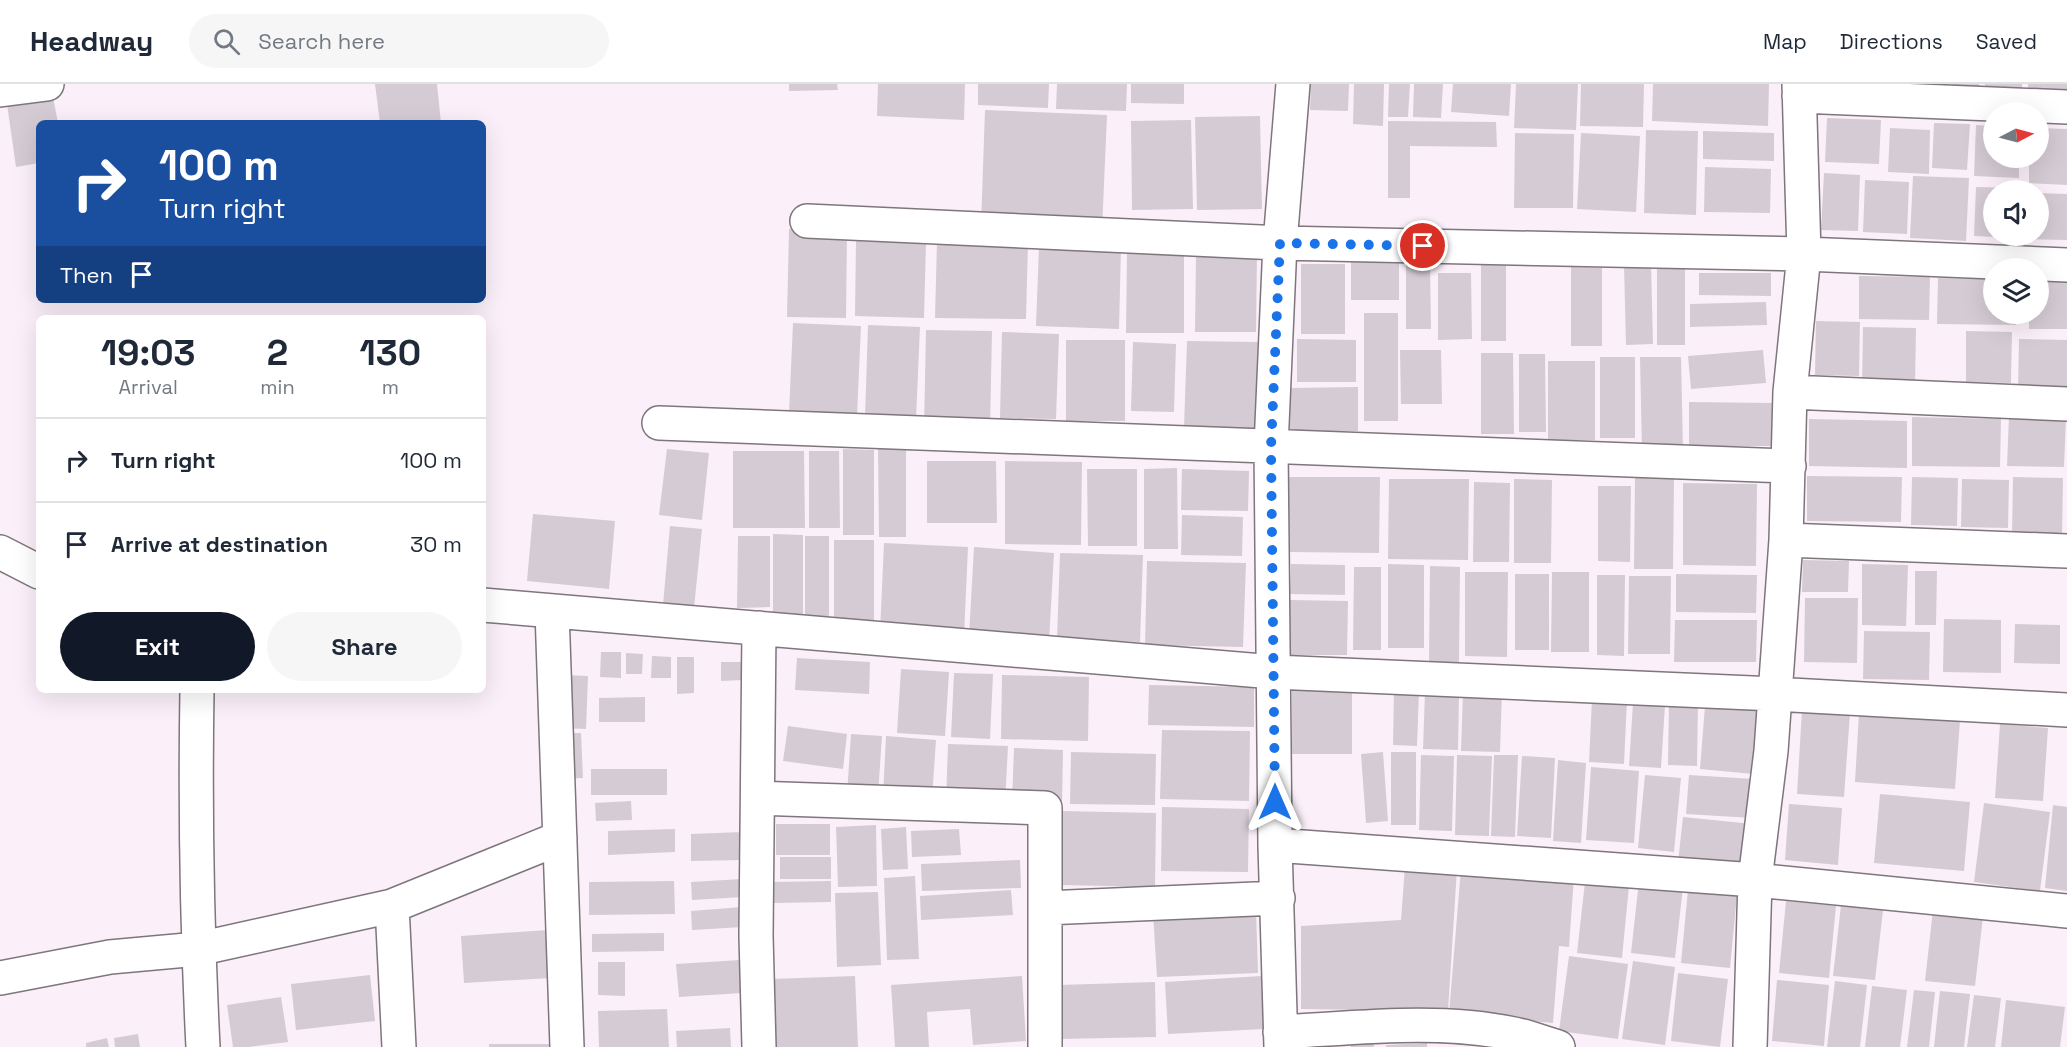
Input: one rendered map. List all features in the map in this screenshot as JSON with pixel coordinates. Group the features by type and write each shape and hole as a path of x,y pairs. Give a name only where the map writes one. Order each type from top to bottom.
{"street":[{"path":"0,90 47,84"},
{"path":"1293,84 1280,243 1271,447 1275,846 1280,1040 1394,1026 1456,1027 1514,1034 1558,1047"},
{"path":"1749,1047 1755,880 1771,751 1786,540 1790,392 1804,254 1799,90 2067,107"},
{"path":"807,221 1280,243 1804,254 2067,265"},
{"path":"1790,392 2067,404"},
{"path":"659,423 1789,466"},
{"path":"1786,540 2067,551"},
{"path":"0,552 36,570"},
{"path":"486,605 1274,672 1775,694 2067,710"},
{"path":"552,611 567,1047"},
{"path":"759,628 756,936 759,1047"},
{"path":"197,693 198,949 203,1047"},
{"path":"758,798 1045,807 1045,1047"},
{"path":"0,978 110,957 198,949 392,906 560,838"},
{"path":"1275,846 1755,880 2067,911"},
{"path":"1045,909 1278,898"},
{"path":"392,906 399,1047"}],"building":[{"path":"375,84 437,84 441,120 380,120"},
{"path":"789,84 837,84 838,90 789,91"},
{"path":"878,84 965,84 964,120 877,116"},
{"path":"978,84 1049,84 1048,108 978,105"},
{"path":"1057,84 1127,84 1126,111 1056,109"},
{"path":"1131,84 1184,84 1184,104 1131,103"},
{"path":"1311,84 1349,84 1348,111 1310,110"},
{"path":"1354,84 1384,84 1383,126 1353,124"},
{"path":"1389,84 1410,84 1408,117 1388,117"},
{"path":"1414,84 1443,84 1441,118 1413,117"},
{"path":"1453,84 1511,84 1509,116 1451,112"},
{"path":"1516,84 1578,84 1576,130 1514,128"},
{"path":"1581,84 1644,84 1643,127 1580,126"},
{"path":"1653,84 1769,84 1768,126 1652,121"},
{"path":"1953,84 1979,84 1979,92 1953,90"},
{"path":"1985,84 2022,84 2022,88 1985,86"},
{"path":"2028,84 2067,84 2067,99 2028,97"},
{"path":"53,97 57,120 36,120 36,164 16,167 7,104"},
{"path":"985,110 1107,115 1102,230 981,225"},
{"path":"1260,116 1262,209 1197,210 1195,117"},
{"path":"1827,118 1881,120 1879,164 1825,162"},
{"path":"1191,120 1193,209 1132,210 1131,121"},
{"path":"1388,121 1496,122 1497,147 1410,146 1410,198 1388,198"},
{"path":"1934,123 1970,124 1967,170 1932,168"},
{"path":"1976,125 1983,125 1983,168 2019,168 2019,178 1974,176"},
{"path":"1890,128 1930,130 1929,174 1888,172"},
{"path":"2049,128 2067,129 2067,185 2049,184 2049,180 2029,180 2029,168 2049,168"},
{"path":"1646,130 1698,131 1696,215 1644,213"},
{"path":"1703,131 1774,133 1774,161 1703,159"},
{"path":"1515,133 1574,134 1573,208 1514,208"},
{"path":"1581,133 1640,136 1636,212 1577,209"},
{"path":"1705,167 1771,169 1770,213 1704,212"},
{"path":"1824,173 1860,175 1858,231 1821,230"},
{"path":"1913,176 1969,178 1966,241 1910,238"},
{"path":"1865,180 1909,182 1907,234 1863,232"},
{"path":"1976,187 1983,187 1983,236 1974,236"},
{"path":"2049,193 2067,194 2067,240 2049,240"},
{"path":"789,229 847,230 846,318 787,317"},
{"path":"856,241 926,243 924,318 855,316"},
{"path":"937,241 1028,243 1026,319 935,318"},
{"path":"1039,246 1121,248 1119,329 1036,326"},
{"path":"1127,254 1184,254 1184,333 1126,333"},
{"path":"1196,254 1257,255 1256,332 1195,332"},
{"path":"1351,260 1399,260 1399,300 1351,300"},
{"path":"1481,262 1506,262 1506,341 1481,341"},
{"path":"1301,264 1345,264 1345,334 1301,334"},
{"path":"1430,264 1431,329 1406,329 1406,265"},
{"path":"1651,264 1653,344 1626,345 1624,265"},
{"path":"1571,267 1602,268 1602,346 1571,346"},
{"path":"1657,267 1685,267 1685,345 1657,345"},
{"path":"1438,273 1471,273 1472,339 1438,340"},
{"path":"1699,273 1771,273 1771,296 1699,295"},
{"path":"1859,276 1930,277 1929,320 1859,319"},
{"path":"1938,278 1983,279 1983,324 2016,325 1937,324"},
{"path":"2049,280 2067,280 2067,329 2029,329 2029,324 2049,324"},
{"path":"1766,302 1767,325 1690,327 1690,304"},
{"path":"1364,313 1398,313 1398,421 1364,421"},
{"path":"1816,321 1860,322 1859,376 1815,375"},
{"path":"793,323 861,326 857,416 789,413"},
{"path":"868,325 920,327 916,419 865,417"},
{"path":"1863,327 1916,328 1915,386 1862,386"},
{"path":"926,330 992,331 990,429 924,428"},
{"path":"1966,331 2012,332 2011,383 1966,382"},
{"path":"1002,332 1059,334 1056,419 1000,418"},
{"path":"1297,339 1356,340 1356,382 1297,382"},
{"path":"2019,339 2067,340 2067,389 2018,389"},
{"path":"1066,340 1125,340 1125,421 1066,421"},
{"path":"1187,341 1258,342 1256,429 1184,427"},
{"path":"1133,342 1176,344 1174,412 1131,411"},
{"path":"1400,350 1441,350 1442,404 1401,404"},
{"path":"1763,350 1766,383 1691,389 1688,356"},
{"path":"1481,353 1513,353 1514,434 1481,434"},
{"path":"1519,354 1545,354 1546,432 1519,432"},
{"path":"1600,357 1635,357 1635,438 1600,438"},
{"path":"1640,357 1681,357 1683,450 1642,450"},
{"path":"1548,361 1595,361 1595,440 1548,440"},
{"path":"1358,387 1358,431 1289,431 1290,388"},
{"path":"1689,402 1772,403 1772,446 1689,446"},
{"path":"2009,416 2066,417 2064,467 2007,466"},
{"path":"1912,417 2001,419 2000,467 1912,466"},
{"path":"1809,419 1907,421 1907,468 1809,466"},
{"path":"667,449 709,453 702,520 659,515"},
{"path":"843,449 874,450 874,535 843,535"},
{"path":"878,449 906,449 906,537 879,537"},
{"path":"733,451 804,451 805,528 733,528"},
{"path":"809,451 839,451 840,528 809,528"},
{"path":"927,461 996,461 997,523 927,523"},
{"path":"1005,461 1082,462 1081,545 1005,544"},
{"path":"1177,468 1178,549 1144,549 1144,469"},
{"path":"1087,469 1137,469 1137,546 1088,546"},
{"path":"1182,469 1249,471 1248,511 1181,510"},
{"path":"1807,476 1902,477 1901,522 1807,521"},
{"path":"1289,477 1380,477 1379,553 1288,552"},
{"path":"1635,477 1674,478 1673,569 1634,569"},
{"path":"1912,477 1958,478 1957,526 1911,525"},
{"path":"2013,477 2063,478 2062,537 2012,536"},
{"path":"1389,479 1469,479 1468,560 1388,559"},
{"path":"1514,479 1552,480 1551,563 1514,563"},
{"path":"1962,479 2009,480 2008,528 1961,527"},
{"path":"1474,482 1510,483 1509,562 1473,562"},
{"path":"1683,483 1757,484 1756,566 1683,565"},
{"path":"1598,486 1631,486 1630,562 1598,561"},
{"path":"533,514 615,521 609,589 527,581"},
{"path":"1182,515 1243,517 1242,556 1181,555"},
{"path":"670,526 702,529 694,608 663,605"},
{"path":"773,534 803,535 803,618 773,619"},
{"path":"738,536 770,536 770,607 737,608"},
{"path":"805,536 829,536 829,620 805,620"},
{"path":"834,540 874,540 874,629 834,629"},
{"path":"884,543 968,547 964,636 880,632"},
{"path":"974,547 1054,553 1049,642 969,636"},
{"path":"1060,553 1143,555 1140,642 1057,639"},
{"path":"1803,560 1849,561 1848,592 1802,592"},
{"path":"1147,561 1246,563 1243,647 1145,645"},
{"path":"1291,564 1345,565 1345,595 1290,594"},
{"path":"1388,564 1424,565 1424,648 1388,648"},
{"path":"1862,564 1908,565 1906,626 1862,625"},
{"path":"1430,566 1460,567 1459,662 1429,662"},
{"path":"1354,567 1381,567 1381,650 1353,650"},
{"path":"1915,571 1937,571 1936,625 1915,625"},
{"path":"1465,572 1508,572 1507,657 1465,656"},
{"path":"1552,572 1589,572 1589,652 1551,652"},
{"path":"1515,574 1549,574 1549,650 1515,650"},
{"path":"1676,574 1757,575 1756,613 1676,612"},
{"path":"1597,575 1625,575 1624,656 1597,655"},
{"path":"1629,576 1671,576 1670,654 1628,654"},
{"path":"1805,598 1858,598 1857,663 1804,662"},
{"path":"1289,600 1348,601 1347,655 1288,655"},
{"path":"1944,619 2001,620 2001,673 1943,672"},
{"path":"1675,620 1757,620 1756,662 1674,662"},
{"path":"2015,624 2060,625 2060,664 2014,663"},
{"path":"1864,631 1930,632 1929,680 1863,679"},
{"path":"601,652 621,652 621,678 600,677"},
{"path":"626,653 643,654 642,674 626,674"},
{"path":"652,656 671,657 671,678 651,678"},
{"path":"677,657 694,657 694,693 677,694"},
{"path":"797,658 870,662 869,694 795,690"},
{"path":"721,662 744,662 744,680 721,681"},
{"path":"901,669 949,672 945,736 897,733"},
{"path":"954,673 993,674 990,739 951,737"},
{"path":"564,675 588,676 586,729 562,728"},
{"path":"1002,675 1089,677 1088,741 1001,739"},
{"path":"1149,685 1254,687 1254,727 1148,725"},
{"path":"1394,690 1419,691 1417,746 1393,745"},
{"path":"1292,691 1352,691 1352,754 1292,754"},
{"path":"1463,691 1502,692 1500,752 1461,751"},
{"path":"1425,692 1459,693 1458,750 1423,749"},
{"path":"645,697 645,722 599,722 599,698"},
{"path":"1592,699 1627,700 1624,764 1589,762"},
{"path":"1669,700 1698,701 1697,766 1668,765"},
{"path":"1633,703 1665,705 1661,768 1629,766"},
{"path":"1705,706 1758,710 1753,774 1700,769"},
{"path":"1802,710 1850,713 1844,797 1797,794"},
{"path":"1859,713 1960,720 1955,789 1855,782"},
{"path":"2000,724 2048,728 2043,801 1995,798"},
{"path":"788,726 847,734 843,769 783,761"},
{"path":"1162,730 1250,731 1249,801 1160,799"},
{"path":"562,733 581,733 583,778 563,779"},
{"path":"851,734 882,736 878,795 847,794"},
{"path":"886,736 936,740 932,799 883,796"},
{"path":"948,744 1008,746 1005,803 946,801"},
{"path":"1014,748 1063,750 1062,805 1012,802"},
{"path":"1071,752 1156,754 1155,805 1070,804"},
{"path":"1383,752 1388,821 1366,823 1361,754"},
{"path":"1391,752 1416,752 1416,825 1391,825"},
{"path":"1421,755 1454,756 1452,831 1419,830"},
{"path":"1457,755 1492,756 1489,836 1455,835"},
{"path":"1494,755 1518,755 1515,837 1491,836"},
{"path":"1522,756 1555,758 1551,838 1517,836"},
{"path":"1558,760 1586,763 1581,843 1553,841"},
{"path":"1591,767 1639,771 1634,843 1586,840"},
{"path":"591,769 667,769 667,795 591,795"},
{"path":"1645,775 1681,778 1674,852 1638,848"},
{"path":"1689,775 1754,779 1752,818 1686,814"},
{"path":"1880,794 1970,802 1964,871 1874,863"},
{"path":"631,801 632,820 596,821 595,803"},
{"path":"1984,803 2050,812 2040,891 1974,882"},
{"path":"1789,804 1842,808 1838,865 1785,860"},
{"path":"2053,805 2067,807 2067,891 2045,888"},
{"path":"1162,807 1249,809 1248,872 1161,871"},
{"path":"1061,811 1156,813 1155,887 1060,885"},
{"path":"1683,817 1753,824 1748,869 1678,862"},
{"path":"776,824 830,824 830,855 776,855"},
{"path":"876,825 877,886 838,887 836,827"},
{"path":"906,827 908,869 883,870 881,829"},
{"path":"675,829 675,852 608,855 608,831"},
{"path":"959,829 961,855 912,857 911,831"},
{"path":"743,832 743,860 691,861 691,834"},
{"path":"780,857 831,857 831,879 780,879"},
{"path":"1020,860 1021,888 922,891 921,864"},
{"path":"1405,866 1457,869 1448,1011 1301,1009 1301,926 1401,920"},
{"path":"1461,868 1574,877 1569,947 1559,946 1553,1023 1449,1014"},
{"path":"915,876 919,959 887,960 884,878"},
{"path":"742,879 743,897 692,900 691,882"},
{"path":"674,881 675,914 589,915 589,882"},
{"path":"831,881 831,902 774,903 773,882"},
{"path":"1639,881 1683,887 1675,958 1631,953"},
{"path":"1585,882 1629,886 1622,958 1577,953"},
{"path":"1011,890 1013,915 921,920 920,896"},
{"path":"1688,890 1737,895 1730,968 1681,963"},
{"path":"878,892 881,965 837,967 835,893"},
{"path":"1786,901 1836,906 1829,978 1779,973"},
{"path":"1841,905 1883,910 1875,980 1833,976"},
{"path":"742,907 743,927 692,930 691,911"},
{"path":"1256,909 1258,973 1157,977 1153,913"},
{"path":"1933,910 1983,917 1975,986 1925,981"},
{"path":"548,930 551,978 464,983 461,936"},
{"path":"664,933 664,951 592,952 592,934"},
{"path":"1569,956 1628,964 1618,1039 1559,1031"},
{"path":"740,960 742,993 679,997 676,964"},
{"path":"1633,961 1675,967 1665,1045 1622,1039"},
{"path":"598,962 625,962 625,996 598,995"},
{"path":"1678,973 1728,979 1720,1047 1671,1041"},
{"path":"370,975 375,1021 296,1030 291,984"},
{"path":"855,976 858,1047 773,1047 771,979"},
{"path":"1022,976 1026,1041 973,1045 970,1009 927,1012 929,1047 895,1047 891,985"},
{"path":"1261,976 1264,1029 1168,1034 1165,982"},
{"path":"1777,980 1829,985 1824,1046 1772,1041"},
{"path":"1835,981 1867,985 1860,1047 1827,1047"},
{"path":"1155,982 1156,1037 1061,1039 1059,985"},
{"path":"1872,986 1907,990 1900,1047 1865,1047"},
{"path":"1914,990 1935,992 1929,1047 1907,1047"},
{"path":"1940,991 1970,994 1964,1047 1934,1047"},
{"path":"1974,995 2001,998 1995,1047 1967,1047"},
{"path":"281,997 288,1042 233,1047 227,1005"},
{"path":"2006,1000 2065,1007 2060,1047 2001,1047"},
{"path":"667,1009 669,1047 599,1047 598,1011"},
{"path":"730,1028 731,1047 677,1047 676,1031"},
{"path":"138,1034 140,1047 115,1047 114,1038"},
{"path":"107,1038 109,1047 86,1047 86,1043"},
{"path":"1373,1043 1374,1047 1351,1047 1351,1045"},
{"path":"1427,1043 1427,1047 1386,1047 1386,1045"},
{"path":"489,1044 554,1044 554,1047 489,1047"}],"route":[{"path":"1275,802 1271,447 1280,243 1423,246"}]}
